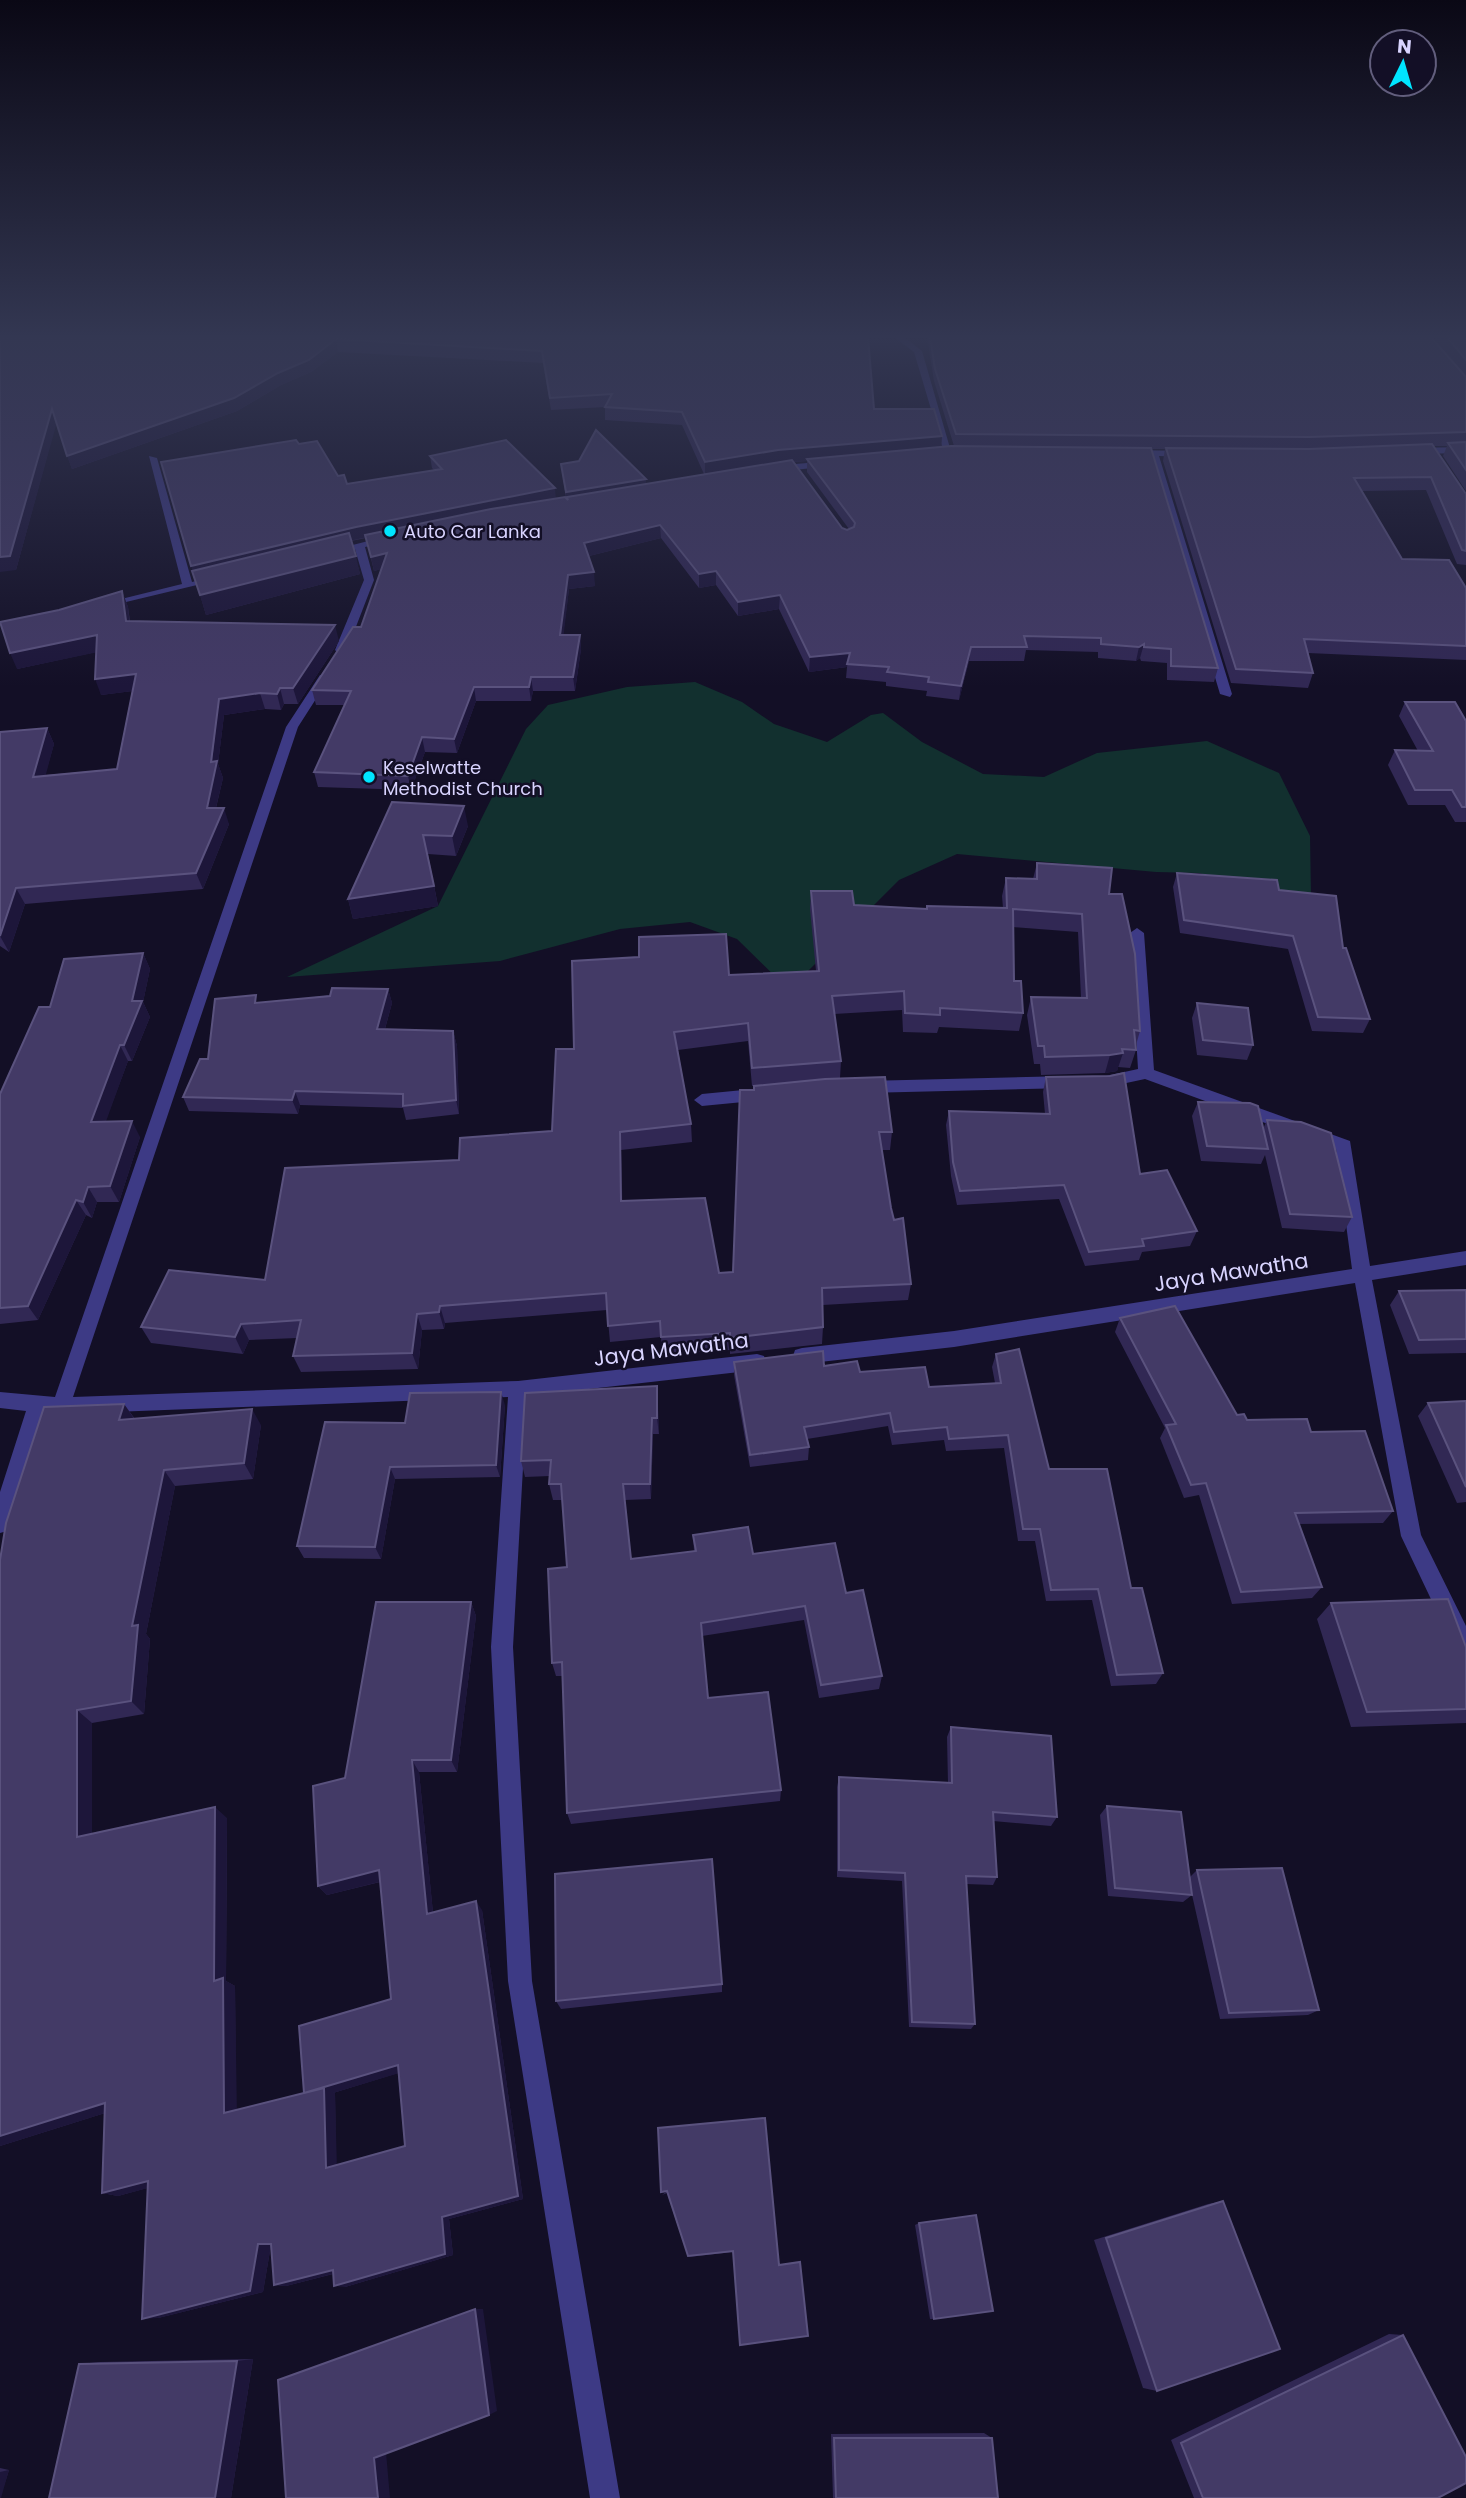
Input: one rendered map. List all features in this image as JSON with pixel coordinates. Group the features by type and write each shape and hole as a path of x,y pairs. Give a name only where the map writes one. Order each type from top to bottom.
{"street":[{"path":"935,454 943,454"},
{"path":"1153,454 1226,694"},
{"path":"1177,454 1195,454"},
{"path":"1433,454 1438,461"},
{"path":"152,458 188,586"},
{"path":"764,471 837,463"},
{"path":"795,467 803,477"},
{"path":"319,554 399,537"},
{"path":"61,1406 292,727 347,642 369,580 359,545"},
{"path":"99,607 228,576"},
{"path":"1137,933 1146,1073"},
{"path":"850,1087 1085,1082 1146,1073 1344,1145 1362,1274 1411,1536 1466,1649"},
{"path":"702,1100 783,1092"},
{"name":"Jaya Mawatha","path":"0,1400 61,1406 518,1389 954,1339 1466,1258"},
{"path":"518,1389 502,1647 520,1981 605,2498"},
{"path":"0,1524 37,1405"}],"green space":[{"path":"695,682 742,702 774,724 827,742 871,715 883,713 922,742 983,774 1044,777 1097,753 1207,741 1279,773 1310,836 1311,896 1271,893 1199,873 1156,872 957,854 899,880 789,990 737,939 690,922 620,929 500,961 287,977 438,906 526,729 548,705 627,687"}],"building":[{"path":"0,454 39,454 10,556 0,557"},
{"path":"213,454 325,454 338,476 344,475 347,484 442,469 430,456 442,454 520,454 555,488 356,527 191,566 161,462"},
{"path":"583,454 620,454 646,479 566,492 561,464 579,461"},
{"path":"701,454 756,454 705,462"},
{"path":"867,454 1153,454 1218,668 1171,666 1171,649 1144,647 1144,644 1139,647 1101,644 1101,638 1024,636 1027,647 971,647 961,686 928,682 929,677 887,672 889,667 847,664 850,653 810,657 780,595 738,602 716,571 699,574 660,525 584,543 594,572 568,575 560,635 580,635 573,677 531,677 529,687 474,687 454,739 422,737 408,776 314,772 351,691 312,690 353,627 361,627 387,553 371,557 365,535 491,509 565,497 568,500 567,497 792,460 842,528 847,530 854,527 855,523 807,459"},
{"path":"1168,454 1439,454 1466,494 1466,551 1462,550 1431,477 1354,478 1402,559 1449,560 1466,588 1466,646 1304,639 1313,673 1236,669"},
{"path":"1455,454 1466,454 1466,470"},
{"path":"349,533 356,556 200,595 192,571"},
{"path":"122,591 126,621 335,625 293,688 280,688 277,694 260,693 219,699 211,762 217,761 207,808 224,808 196,873 16,888 0,936 0,732 47,728 33,777 117,769 136,674 95,679 97,635 10,653 0,622 59,610"},
{"path":"1405,702 1455,702 1466,721 1466,807 1462,807 1452,790 1415,790 1395,750 1433,751"},
{"path":"392,802 464,806 452,836 423,835 434,886 348,899"},
{"path":"1037,863 1112,868 1109,894 1122,894 1135,954 1140,1031 1134,1030 1136,1050 1122,1049 1123,1053 1110,1055 1045,1057 1044,1046 1038,1046 1031,997 1087,998 1082,914 1013,909 1014,981 1021,981 1023,1013 940,1008 940,1015 905,1013 904,991 832,996 841,1061 752,1068 748,1023 674,1032 691,1124 620,1132 621,1201 705,1198 719,1273 733,1272 740,1090 754,1090 754,1086 825,1079 885,1077 892,1132 879,1132 894,1220 903,1218 911,1284 822,1288 823,1327 730,1338 730,1333 661,1337 660,1321 608,1326 606,1293 440,1306 439,1312 417,1314 412,1353 293,1356 301,1320 241,1324 235,1337 141,1327 169,1270 265,1280 285,1168 459,1160 460,1138 552,1131 556,1049 574,1049 572,961 639,957 639,937 726,934 729,975 819,971 811,891 852,891 854,905 927,909 927,906 1007,908 1006,878 1037,879"},
{"path":"1177,873 1277,880 1279,890 1336,896 1343,948 1346,948 1370,1019 1318,1017 1293,936 1184,920"},
{"path":"143,953 132,1001 142,1001 124,1045 120,1045 91,1122 132,1121 110,1186 88,1187 83,1202 76,1200 28,1306 0,1308 0,1094 39,1007 50,1007 64,959"},
{"path":"332,988 388,989 377,1029 453,1031 456,1100 403,1106 403,1094 295,1091 292,1100 183,1097 200,1059 208,1059 215,999 256,995 255,1003 330,996"},
{"path":"1197,1003 1248,1008 1253,1045 1203,1040"},
{"path":"1124,1073 1140,1174 1167,1170 1197,1231 1142,1239 1144,1246 1089,1252 1064,1185 960,1191 953,1162 949,1111 1050,1114 1046,1077 1110,1076"},
{"path":"1198,1102 1250,1103 1258,1106 1268,1149 1207,1146"},
{"path":"1267,1120 1301,1122 1331,1133 1352,1217 1290,1214"},
{"path":"1466,1290 1466,1339 1419,1340 1399,1291"},
{"path":"1175,1306 1237,1415 1244,1414 1247,1420 1307,1419 1311,1432 1365,1431 1393,1511 1295,1513 1322,1587 1241,1592 1206,1483 1191,1485 1166,1425 1176,1424 1120,1318"},
{"path":"1019,1349 1049,1469 1107,1469 1131,1588 1142,1588 1163,1673 1117,1675 1098,1589 1051,1590 1040,1529 1023,1529 1008,1435 949,1439 947,1427 894,1432 890,1413 804,1427 809,1447 750,1455 734,1362 823,1351 824,1366 857,1361 860,1372 925,1367 929,1387 1001,1383 996,1354"},
{"path":"657,1386 657,1418 652,1418 650,1484 623,1484 631,1559 696,1551 693,1535 748,1527 753,1554 835,1543 846,1593 863,1590 882,1676 821,1685 805,1606 701,1623 708,1698 768,1692 781,1790 567,1813 562,1662 552,1663 548,1569 567,1567 561,1484 549,1484 551,1460 521,1461 525,1393"},
{"path":"501,1392 496,1465 390,1467 375,1547 297,1546 325,1422 405,1423 410,1393"},
{"path":"1466,1401 1466,1487 1428,1403"},
{"path":"124,1404 119,1420 252,1409 244,1463 164,1470 132,1626 138,1625 131,1701 77,1710 77,1837 215,1807 214,1981 223,1978 224,2113 304,2093 299,2026 391,1999 379,1870 318,1886 313,1786 345,1778 376,1602 471,1602 451,1760 412,1760 427,1914 476,1901 518,2196 442,2217 445,2254 334,2286 333,2270 274,2285 271,2244 258,2244 250,2291 142,2319 148,2181 102,2193 105,2103 0,2136 0,1560 6,1523 44,1407","holes":["398,2065 405,2146 326,2168 324,2088 304,2093"]},
{"path":"1448,1599 1466,1647 1466,1709 1367,1712 1331,1603"},
{"path":"951,1727 1051,1736 1057,1817 993,1812 997,1877 966,1876 975,2024 912,2022 905,1873 839,1870 839,1777 952,1783"},
{"path":"1107,1806 1181,1812 1192,1895 1115,1888"},
{"path":"712,1859 722,1984 556,2001 555,1874"},
{"path":"1282,1868 1319,2010 1229,2013 1197,1870"},
{"path":"765,2118 779,2265 800,2262 808,2336 740,2345 733,2251 688,2256 667,2191 661,2192 658,2128"},
{"path":"1223,2201 1280,2349 1157,2391 1106,2238"},
{"path":"976,2215 993,2311 934,2319 919,2223"},
{"path":"475,2309 489,2415 374,2458 378,2498 286,2498 278,2380"},
{"path":"1403,2335 1466,2457 1466,2483 1438,2498 1203,2498 1181,2443"},
{"path":"237,2361 215,2498 49,2498 79,2364"},
{"path":"834,2438 992,2438 998,2498 836,2498"}],"place":[{"name":"Auto Car Lanka","path":"390,531"},
{"name":"Keselwatte Methodist Church","path":"369,777"}]}
